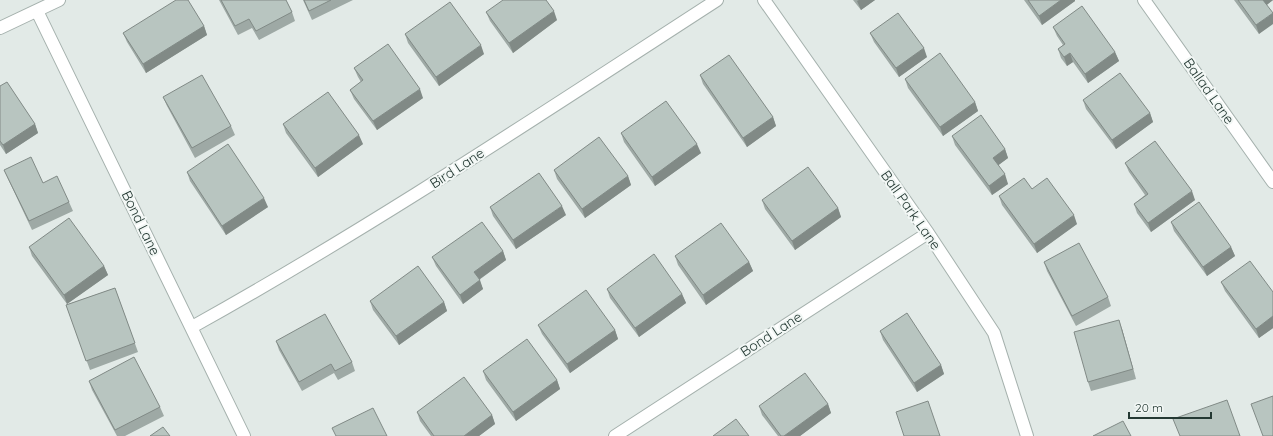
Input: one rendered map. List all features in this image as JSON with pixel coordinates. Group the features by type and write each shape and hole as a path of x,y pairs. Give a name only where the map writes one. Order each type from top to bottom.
{"street":[{"path":"0,28 60,0"},
{"name":"Bird Lane","path":"192,327 283,276 449,174 717,0"},
{"name":"Ball Park Lane","path":"764,0 928,233 994,333 1028,436"},
{"name":"Ballad Lane","path":"1144,0 1273,182"},
{"name":"Bond Lane","path":"37,11 244,436"},
{"name":"Bond Lane","path":"614,436 928,233"}],"building":[{"path":"176,0 188,0 204,26 143,64 123,33"},
{"path":"221,0 286,0 292,12 256,31 249,19 235,26"},
{"path":"304,0 331,0 309,11"},
{"path":"503,0 546,0 554,11 509,43 486,12"},
{"path":"1028,0 1061,0 1039,16"},
{"path":"1238,0 1263,0 1273,13 1256,25"},
{"path":"450,2 481,45 436,77 405,34"},
{"path":"1082,6 1115,52 1085,74 1070,53 1064,57 1058,49 1065,44 1053,27"},
{"path":"898,13 924,48 896,68 870,33"},
{"path":"388,44 420,89 373,121 350,90 363,80 354,68"},
{"path":"940,53 975,102 940,127 905,79"},
{"path":"729,55 773,117 743,138 700,75"},
{"path":"1120,73 1150,113 1112,140 1083,100"},
{"path":"202,75 231,126 192,148 163,97"},
{"path":"7,82 35,124 3,145 0,141 0,86"},
{"path":"328,92 359,135 315,168 283,124"},
{"path":"666,101 697,144 652,177 621,133"},
{"path":"981,115 1005,149 993,158 1005,174 989,186 952,136"},
{"path":"599,137 628,176 582,209 554,170"},
{"path":"1155,141 1192,191 1148,223 1134,204 1148,194 1125,163"},
{"path":"228,144 264,198 222,226 187,172"},
{"path":"31,157 43,183 57,176 69,202 29,221 4,170"},
{"path":"808,167 838,208 792,241 762,200"},
{"path":"539,173 562,206 513,240 490,207"},
{"path":"1024,178 1032,189 1047,178 1074,215 1034,244 999,196"},
{"path":"1199,202 1231,247 1203,267 1171,222"},
{"path":"69,218 104,266 64,295 29,247"},
{"path":"482,222 503,251 474,272 480,280 460,295 432,257"},
{"path":"721,223 749,262 703,295 675,256"},
{"path":"1079,243 1108,297 1072,316 1044,262"},
{"path":"654,254 682,294 635,328 607,289"},
{"path":"1250,261 1273,292 1273,316 1256,329 1221,282"},
{"path":"418,266 444,302 396,336 370,301"},
{"path":"115,288 135,343 86,361 66,305"},
{"path":"586,290 615,330 567,364 538,325"},
{"path":"907,313 941,365 914,383 880,331"},
{"path":"325,314 352,362 335,371 331,364 299,382 276,341"},
{"path":"1119,320 1133,369 1088,382 1074,332"},
{"path":"527,339 557,380 513,412 483,371"},
{"path":"134,357 160,407 115,430 89,381"},
{"path":"805,373 828,404 784,436 781,436 759,406"},
{"path":"464,377 492,415 464,436 434,436 417,412"},
{"path":"1273,396 1273,436 1263,436 1251,404"},
{"path":"1227,400 1240,436 1180,436 1173,419"},
{"path":"928,401 940,436 904,436 896,412"},
{"path":"373,408 387,436 336,436 332,428"},
{"path":"736,419 749,436 713,436"},
{"path":"1123,421 1131,436 1093,436"},
{"path":"163,427 170,436 150,436"}]}
